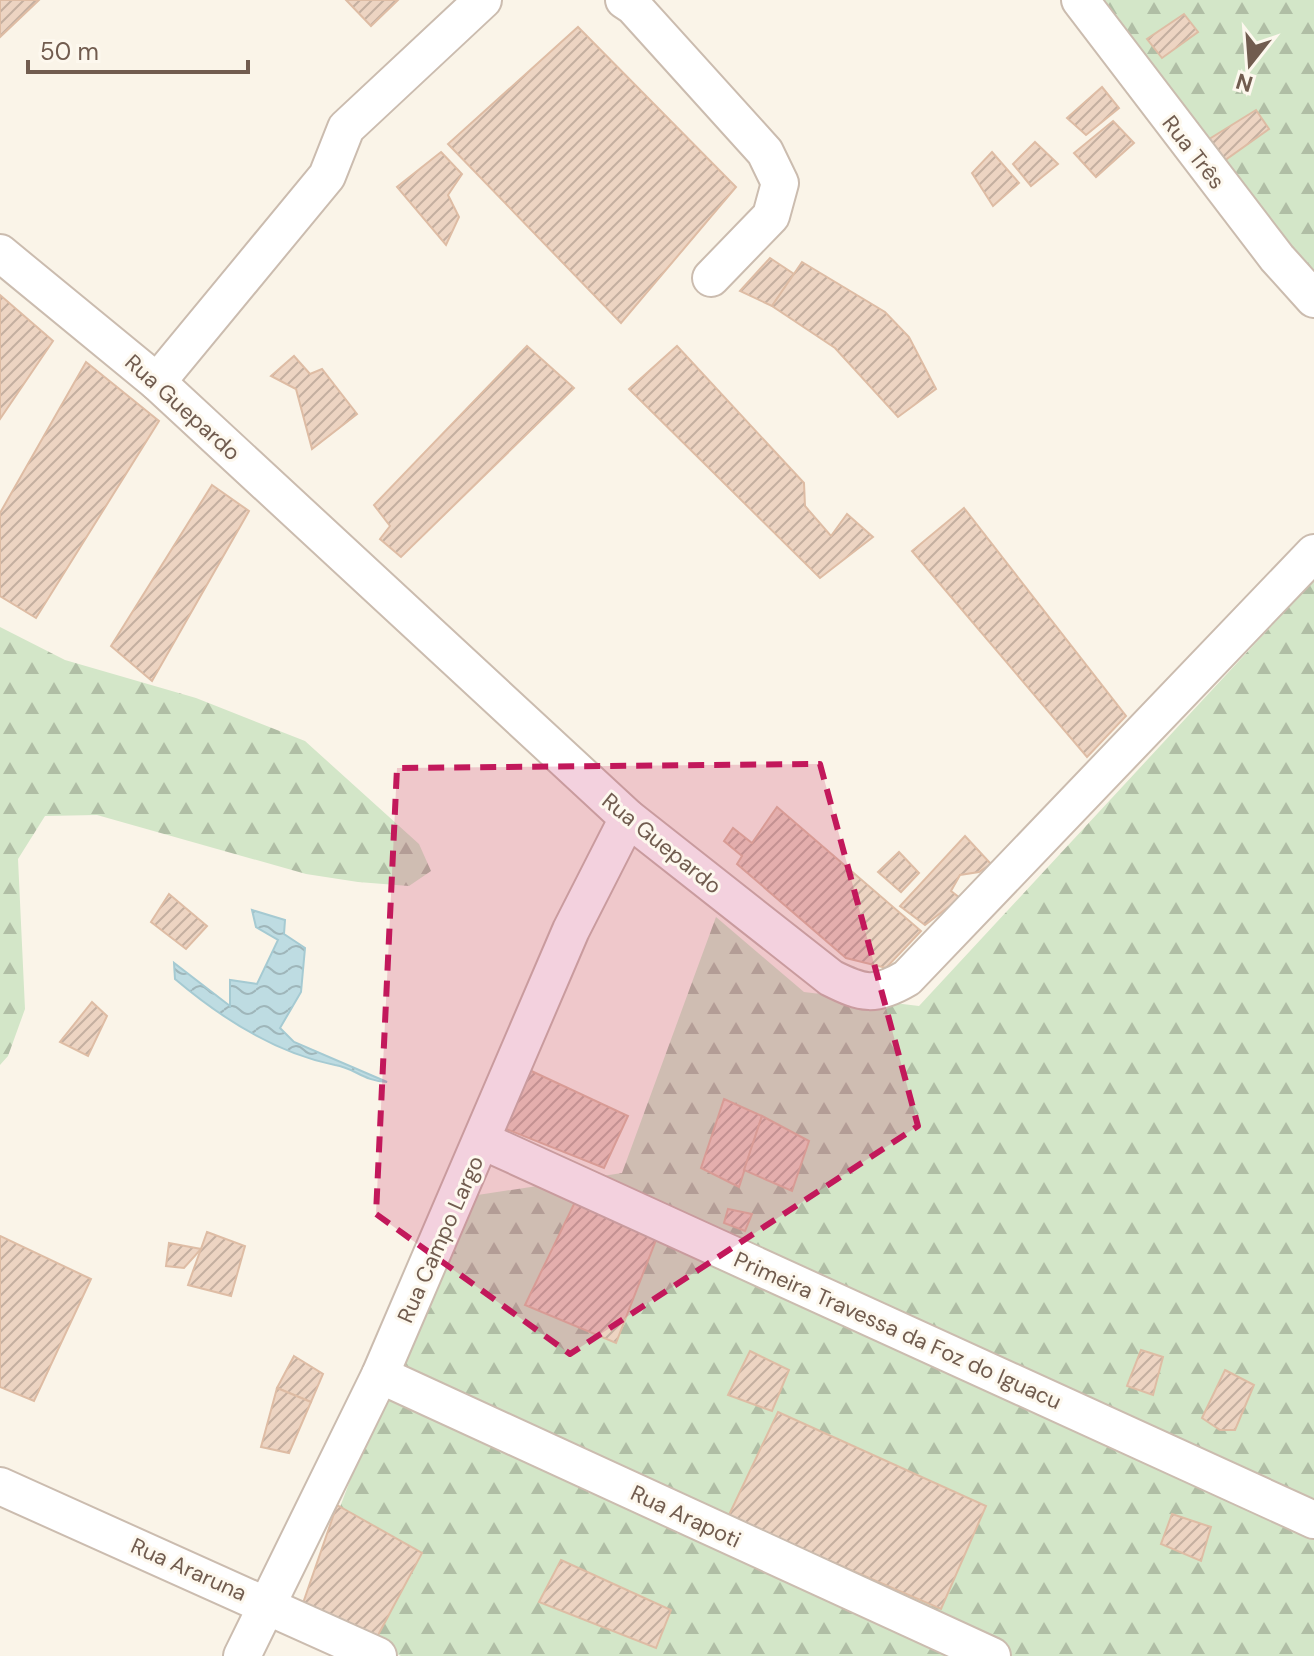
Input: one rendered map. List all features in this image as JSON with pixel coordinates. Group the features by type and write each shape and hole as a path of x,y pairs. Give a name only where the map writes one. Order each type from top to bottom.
{"street":[{"path":"157,382 327,176 346,128 483,0"},
{"path":"624,0 633,6 765,152 780,183 771,216 711,278"},
{"name":"Rua Três","path":"1080,0 1277,258 1314,299"},
{"name":"Rua Guepardo","path":"0,253 157,382 628,818 831,978 855,990 884,992 907,978 1314,553"},
{"name":"Rua Campo Largo","path":"242,1656 380,1375 571,930 628,818"},
{"name":"Primeira Travessa da Foz do Iguacu","path":"483,1141 1314,1520"},
{"name":"Rua Arapoti","path":"380,1375 992,1656"},
{"name":"Rua Araruna","path":"0,1486 378,1656"}],"highlighted area":[{"path":"820,764 918,1126 570,1354 376,1214 397,768"}],"green space":[{"path":"1088,0 1314,0 1314,278"},
{"path":"1314,580 1314,1656 401,1656 301,1609 458,1198 622,1173 716,917 804,992 919,1006"},
{"path":"0,627 65,660 196,698 305,741 419,844 431,871 409,886 358,882 306,874 97,815 45,816 18,859 25,1009 8,1056 0,1065"}],"water":[{"path":"252,910 285,920 284,934 305,948 301,992 280,1028 294,1042 387,1082 270,1043 230,1020 175,979 174,963 230,1006 230,980 257,984 278,940 256,927"}],"building":[{"path":"0,0 39,0 0,37"},
{"path":"346,0 398,0 371,26"},
{"path":"1184,14 1198,32 1162,58 1147,39"},
{"path":"578,27 736,187 621,323 448,144"},
{"path":"1102,87 1119,108 1086,135 1067,118"},
{"path":"1256,110 1269,129 1221,163 1206,141"},
{"path":"1113,121 1134,143 1096,177 1074,153"},
{"path":"1035,142 1058,164 1031,186 1013,164"},
{"path":"441,152 462,174 448,195 459,217 446,245 397,187"},
{"path":"992,152 1019,183 993,206 972,173"},
{"path":"770,258 794,274 772,306 740,291"},
{"path":"802,262 885,312 909,337 936,389 898,417 835,348 772,306"},
{"path":"0,295 53,341 0,419"},
{"path":"527,346 574,388 401,557 380,539 390,526 374,505"},
{"path":"677,346 804,483 805,506 831,536 847,514 873,537 820,578 629,389"},
{"path":"294,356 310,374 322,369 357,414 312,449 296,389 271,376"},
{"path":"86,362 159,421 36,618 0,596 0,513"},
{"path":"212,485 249,511 152,681 111,646"},
{"path":"964,508 1126,716 1087,757 912,551"},
{"path":"777,807 921,931 886,968 846,958 737,864 742,856 724,841 733,828 752,843"},
{"path":"965,836 991,864 979,872 960,875 951,891 960,898 925,925 900,906"},
{"path":"899,852 919,873 901,892 878,872"},
{"path":"169,894 207,926 186,949 151,922"},
{"path":"92,1002 107,1016 88,1056 60,1042"},
{"path":"525,1068 628,1116 604,1168 501,1127"},
{"path":"724,1099 762,1116 739,1187 701,1168"},
{"path":"762,1116 809,1141 792,1191 744,1170"},
{"path":"575,1202 656,1240 616,1343 525,1305"},
{"path":"728,1209 752,1214 745,1231 724,1223"},
{"path":"207,1232 245,1246 231,1296 188,1285"},
{"path":"0,1236 91,1279 34,1401 0,1387"},
{"path":"169,1243 201,1249 184,1268 166,1266"},
{"path":"1141,1350 1163,1357 1153,1395 1127,1386"},
{"path":"750,1351 789,1370 772,1411 728,1395"},
{"path":"294,1356 323,1374 311,1402 277,1388"},
{"path":"1225,1370 1254,1385 1235,1430 1220,1430 1202,1418"},
{"path":"277,1388 311,1402 289,1453 261,1447"},
{"path":"778,1412 986,1506 941,1609 728,1517"},
{"path":"337,1505 422,1553 376,1639 301,1609"},
{"path":"1172,1514 1211,1527 1201,1561 1161,1544"},
{"path":"561,1560 671,1610 656,1648 539,1602"}]}
